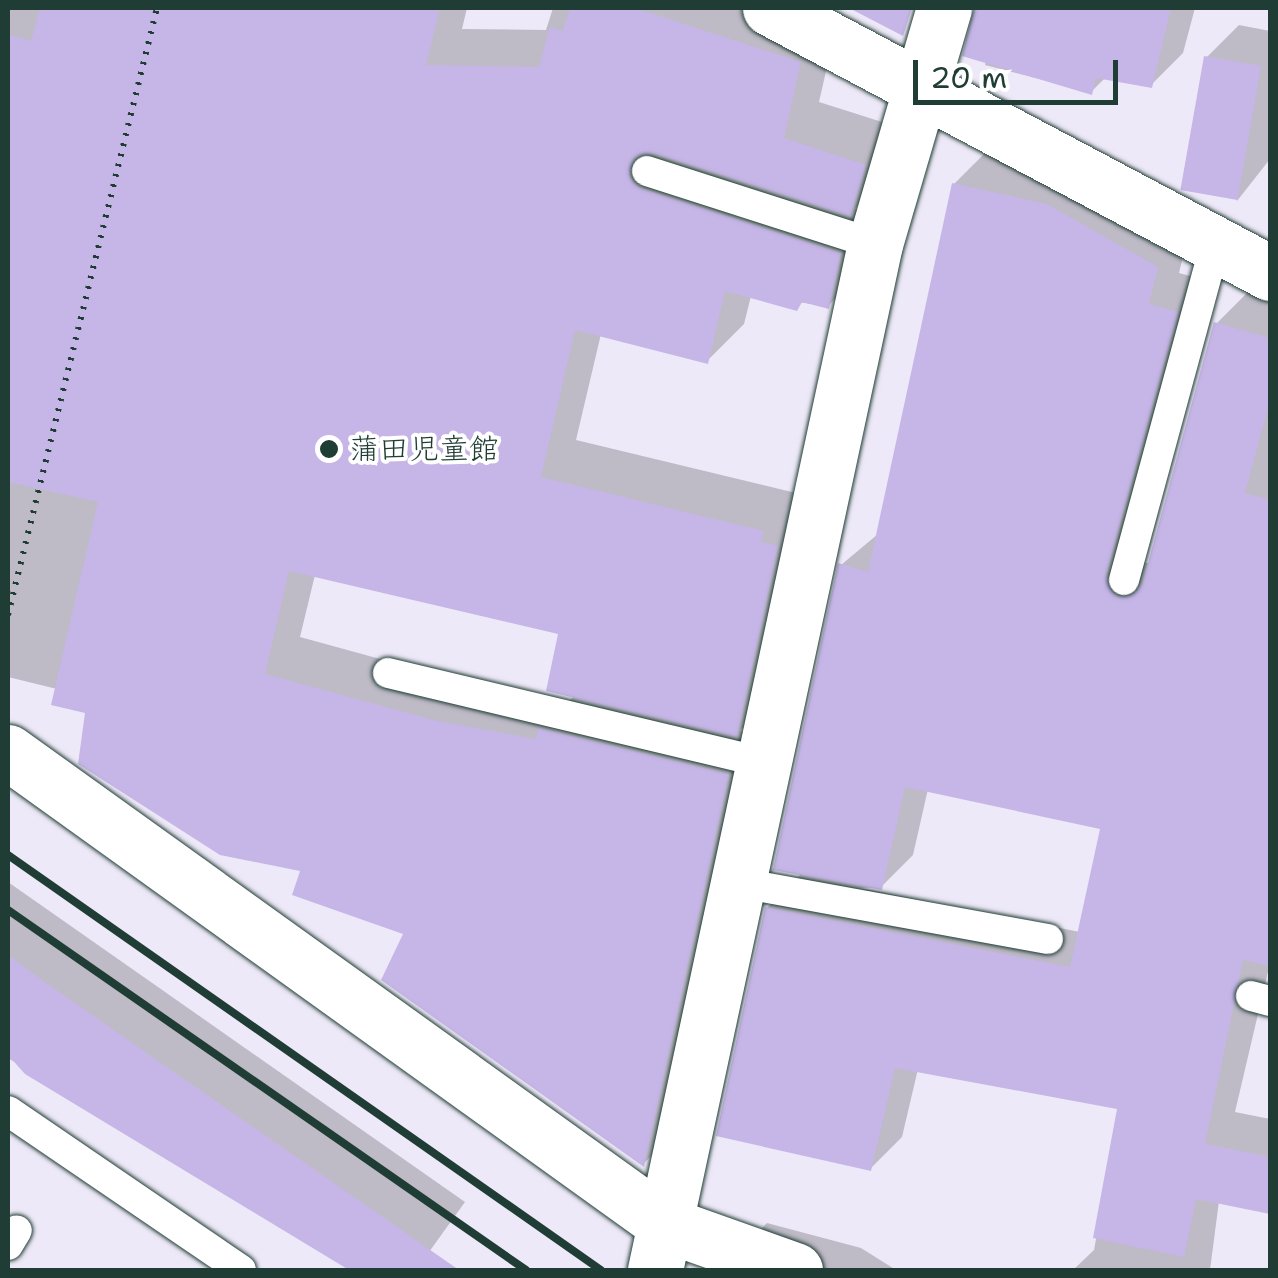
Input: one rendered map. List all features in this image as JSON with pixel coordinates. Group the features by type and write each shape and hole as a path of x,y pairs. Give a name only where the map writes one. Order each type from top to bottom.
{"street":[{"path":"770,8 925,86 1270,273"},
{"path":"660,1248 876,244 925,86 944,8"},
{"path":"8,752 660,1248 795,1270"}],"lane":[{"path":"647,171 876,244"},
{"path":"1124,580 1215,246"},
{"path":"388,673 766,763"},
{"path":"740,883 1048,939"},
{"path":"8,1111 242,1270"}],"path":[{"path":"8,615 157,8"}],"building":[{"path":"40,8 440,8 426,65 539,67 550,27 563,31 570,8 635,8 801,62 784,138 866,165 850,216 653,153 634,158 629,176 640,188 841,253 829,309 802,302 797,311 725,291 708,364 575,330 541,477 764,531 761,542 778,546 737,737 546,691 558,634 289,571 265,674 437,721 536,739 538,728 729,774 644,1167 381,980 403,934 292,895 300,871 220,855 78,764 85,713 51,705 98,502 8,482 8,34 31,41"},
{"path":"849,8 912,8 903,36"},
{"path":"974,8 1171,8 1152,88 1096,78 1092,95 962,56"},
{"path":"1204,56 1261,66 1238,200 1180,190"},
{"path":"952,183 1047,204 1158,267 1149,304 1178,312 1106,575 1118,598 1142,585 1214,322 1270,338 1270,400 1245,493 1270,500 1270,966 1243,960 1205,1144 1270,1157 1270,1214 1196,1199 1184,1257 1093,1238 1117,1109 895,1068 871,1171 716,1136 765,907 1070,967 1100,829 905,787 882,890 773,870 838,563 868,572"},
{"path":"8,955 459,1270 349,1270 25,1074 8,1055"}],"railway":[{"path":"8,855 601,1270"},
{"path":"8,910 526,1270"}],"place":[{"name":"蒲田児童館","path":"329,449"}]}
